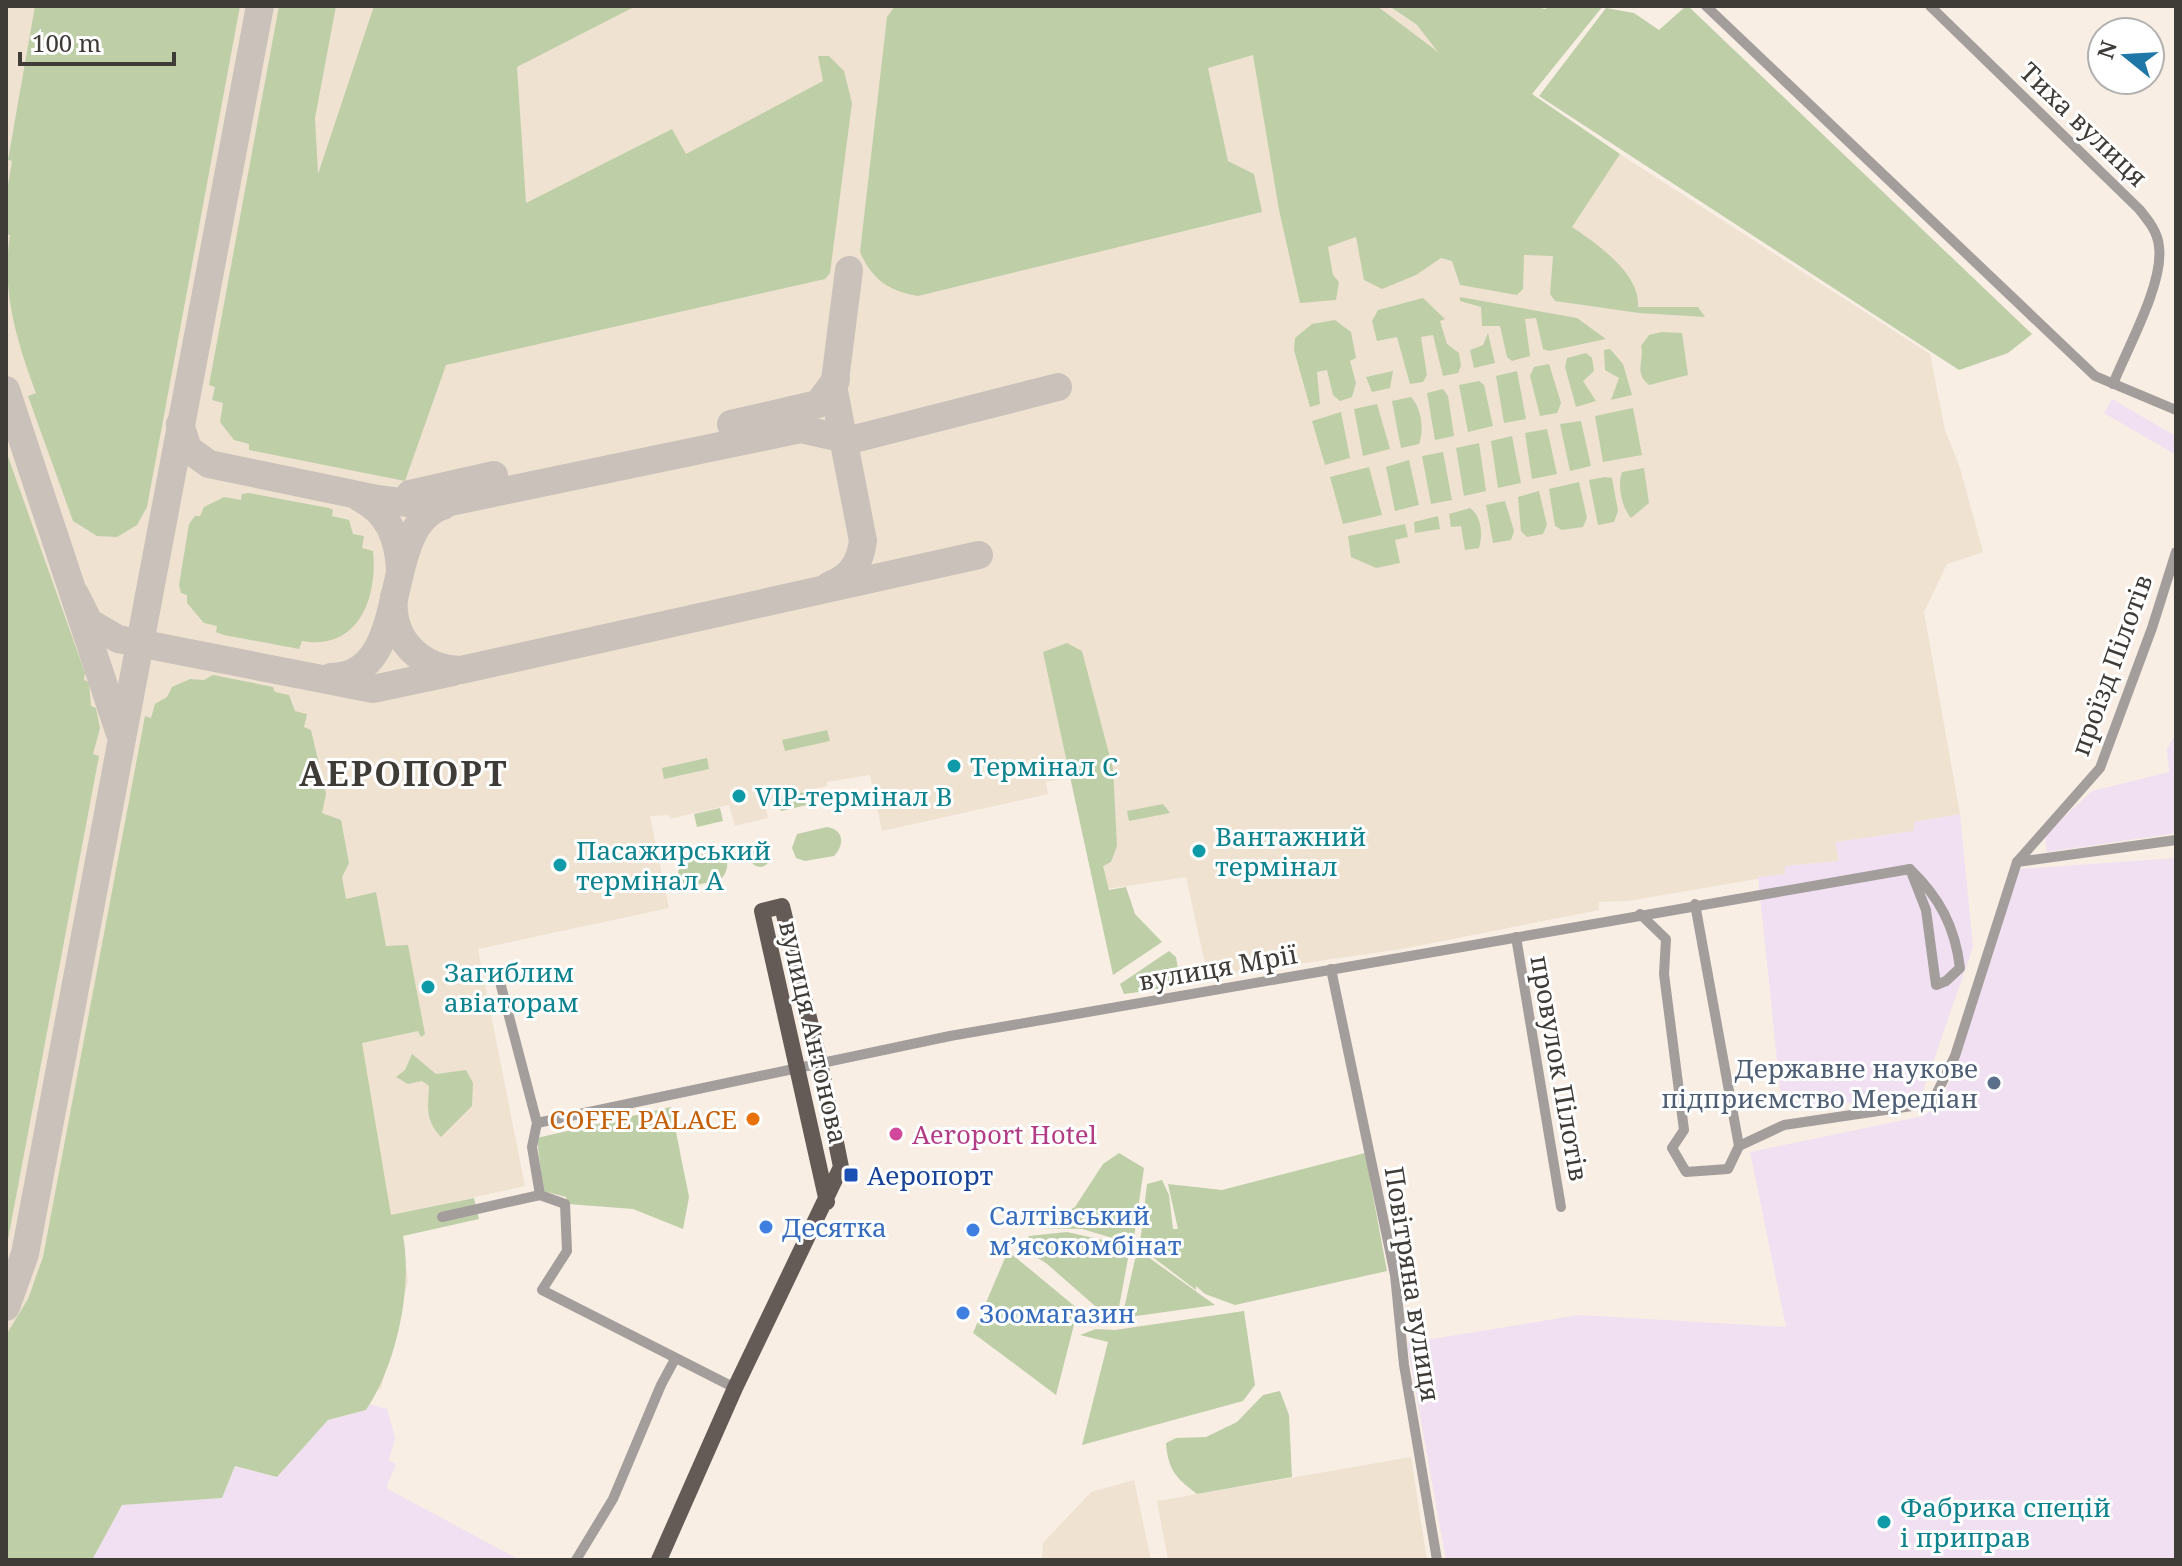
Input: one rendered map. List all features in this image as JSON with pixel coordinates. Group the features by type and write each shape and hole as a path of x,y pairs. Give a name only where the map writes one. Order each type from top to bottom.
{"main road":[{"name":"вулиця Антонова","path":"659,1560 735,1388 827,1202 841,1167 820,1063 782,906 762,911 827,1202"}],"street":[{"path":"1706,6 2095,376 2176,410"},
{"name":"Тиха вулиця","path":"1930,6 2117,186 2153,226 2159,247 2158,272 2113,384"},
{"name":"проїзд Пілотів","path":"1739,1146 1784,1125 1932,1103 1955,1056 2017,862 2100,768 2176,552"},
{"path":"2017,862 2176,840"},
{"path":"1910,869 1931,889 1956,937 1960,968 1946,981 1936,985 1926,910 1910,869"},
{"name":"вулиця Мрії","path":"537,1123 950,1036 1910,869"},
{"path":"1640,914 1666,939 1664,974 1684,1130 1672,1148 1686,1172 1728,1169 1739,1146 1695,904"},
{"name":"провулок Пілотів","path":"1516,937 1561,1207"},
{"name":"Повітряна вулиця","path":"1331,969 1395,1275 1404,1365 1437,1560"},
{"path":"500,982 537,1123 532,1147 540,1195"},
{"path":"442,1217 540,1195 565,1204 567,1251 542,1290 735,1388"},
{"path":"576,1560 613,1499 675,1359"}],"shaded area":[{"path":"6,6 1389,6 1462,57 1508,82 1930,354 1945,430 1960,468 1983,552 1947,564 1924,612 1960,814 1914,822 1914,831 1836,842 1839,861 1785,866 1786,874 1628,901 1599,902 1599,910 1402,949 1208,977 1186,877 1101,890 1075,777 1046,782 1048,794 882,831 870,775 827,782 827,786 764,801 768,818 735,826 729,805 670,819 669,815 650,816 669,908 478,949 525,1186 400,1214 408,1281 381,1389 122,1505 92,1560 6,1560"},
{"path":"2112,399 2176,436 2176,455 2104,413"},
{"path":"2176,733 2176,833 2047,852 2045,835 2092,791 2169,772 2167,749"},
{"path":"1960,814 1973,947 1921,1097 1782,1108 1758,877 1785,874 1785,866 1839,861 1835,842 1914,831 1914,822"},
{"path":"2176,858 2176,1560 1446,1560 1407,1343 1579,1315 1786,1327 1750,1152 1923,1116 1942,1102 2020,869"},
{"path":"370,1404 387,1409 395,1438 389,1460 396,1464 386,1488 520,1560 92,1560 122,1505 222,1498 235,1466 277,1477 328,1420 366,1410"},
{"path":"1411,1457 1427,1560 1168,1560 1157,1501"},
{"path":"1134,1480 1151,1560 1042,1560 1043,1543 1091,1492"}],"green space":[{"path":"35,6 240,6 147,507 137,525 117,537 97,536 73,521 28,396 36,393 12,316 6,197 12,161 8,160"},
{"path":"279,6 336,6 315,118 318,174 374,6 636,6 517,67 526,203 672,129 686,154 823,81 818,56 829,56 844,71 852,103 830,273 825,279 446,365 405,481 249,450 249,444 234,440 220,422 223,403 212,400 215,387 209,385"},
{"path":"895,6 1377,6 1438,52 1417,25 1389,6 1531,6 1545,9 1550,6 1603,6 1532,94 1620,154 1572,227 1625,271 1637,295 1638,307 1698,307 1705,317 1639,313 1555,301 1550,294 1553,256 1524,255 1523,289 1517,295 1460,285 1452,261 1441,258 1416,275 1382,289 1364,280 1356,237 1328,247 1333,275 1339,282 1336,300 1300,303 1279,210 1253,55 1208,68 1228,161 1254,174 1262,212 918,296 898,291 870,270 860,252 887,17"},
{"path":"1686,6 2032,334 2008,353 1959,370 1539,96 1606,8 1634,13 1659,30"},
{"path":"1460,297 1577,318 1606,339 1549,351 1543,349 1536,318 1525,319 1530,356 1512,361 1507,357 1500,326 1482,326 1481,307 1460,301"},
{"path":"1423,298 1445,319 1440,321 1447,344 1459,353 1461,366 1458,373 1443,376 1433,335 1421,337 1427,375 1423,382 1410,384 1397,337 1377,341 1372,321 1378,310"},
{"path":"1335,320 1351,332 1356,358 1350,361 1356,383 1352,397 1340,401 1333,395 1327,370 1317,372 1320,404 1310,407 1294,350 1295,338 1312,324"},
{"path":"1488,333 1495,363 1474,368 1470,350 1483,345"},
{"path":"1682,333 1688,375 1649,385 1640,371 1641,346 1649,335"},
{"path":"1610,349 1623,364 1632,395 1611,400 1619,378 1605,370 1604,350"},
{"path":"1586,353 1592,358 1594,371 1583,381 1596,401 1576,407 1565,367 1567,358"},
{"path":"1549,364 1561,403 1557,413 1540,416 1530,376 1534,367"},
{"path":"1393,371 1390,388 1372,392 1366,377"},
{"path":"1517,371 1526,419 1504,423 1496,376"},
{"path":"1479,381 1484,385 1493,426 1468,432 1459,385"},
{"path":"1443,389 1448,396 1454,436 1435,440 1427,393"},
{"path":"1411,397 1420,413 1421,438 1419,444 1401,448 1392,401"},
{"path":"1377,404 1390,449 1363,456 1354,409"},
{"path":"1633,408 1642,455 1603,462 1595,416"},
{"path":"1341,412 1350,458 1325,465 1312,421"},
{"path":"1581,421 1591,466 1570,471 1560,424"},
{"path":"1547,429 1557,474 1532,479 1525,433"},
{"path":"1512,436 1521,483 1498,488 1491,441"},
{"path":"1479,443 1486,491 1464,496 1456,448"},
{"path":"6,451 85,673 84,680 89,682 91,706 96,708 100,728 93,754 99,756 6,1250"},
{"path":"1443,452 1452,500 1431,504 1422,456"},
{"path":"1409,460 1419,505 1395,511 1386,467"},
{"path":"1369,467 1382,515 1343,524 1330,477"},
{"path":"1644,468 1649,503 1631,518 1621,496 1622,472"},
{"path":"1612,478 1618,511 1614,522 1598,525 1589,480"},
{"path":"1579,482 1587,518 1583,527 1562,530 1555,526 1549,489"},
{"path":"1539,491 1547,525 1543,534 1527,537 1521,531 1518,497"},
{"path":"242,494 329,508 333,510 332,516 349,520 353,534 364,536 362,548 373,551 372,586 360,617 337,638 321,642 302,641 299,649 224,635 216,632 217,626 204,623 187,603 187,595 181,593 179,585 189,524 195,516 200,516 204,507 224,497 241,500"},
{"path":"1505,501 1514,531 1511,540 1493,543 1486,505"},
{"path":"1470,508 1479,521 1481,538 1479,548 1465,550 1461,526 1451,527 1449,514"},
{"path":"1438,516 1440,529 1415,533 1414,522"},
{"path":"1405,524 1408,537 1395,540 1400,563 1376,568 1351,557 1348,536"},
{"path":"1067,643 1082,651 1113,769 1117,846 1111,862 1103,866 1109,890 1126,887 1135,914 1162,942 1113,975 1043,652"},
{"path":"213,675 273,687 275,692 289,695 295,711 307,714 304,727 311,730 326,794 322,813 341,820 349,863 342,877 346,899 376,892 386,946 408,945 425,1034 421,1037 418,1031 362,1043 391,1215 474,1198 479,1219 403,1236 406,1279 400,1326 377,1392 366,1410 328,1420 277,1477 235,1466 222,1498 122,1505 92,1560 6,1560 6,1335 28,1299 43,1257 145,716 151,718 155,704 167,697 172,687 190,679 204,680"},
{"path":"827,730 830,741 785,751 782,740"},
{"path":"707,758 709,769 664,779 662,768"},
{"path":"804,792 807,805 781,811 778,798"},
{"path":"1163,804 1170,813 1129,821 1127,811"},
{"path":"720,808 723,821 697,827 694,814"},
{"path":"827,827 837,831 841,838 834,856 805,861 796,858 792,848 797,834"},
{"path":"756,847 764,847 770,857 764,867 756,867 750,861 750,853"},
{"path":"713,852 723,856 727,863 720,880 691,886 682,883 678,872 684,858"},
{"path":"1169,951 1176,957 1181,986 1124,994 1120,984"},
{"path":"412,1054 436,1074 466,1070 473,1083 472,1106 441,1137 430,1119 429,1086 422,1081 408,1084 396,1077 405,1070"},
{"path":"671,1107 689,1197 683,1229 633,1209 568,1204 566,1197 543,1191 537,1138"},
{"path":"1119,1153 1144,1168 1134,1237 1123,1241 1082,1229 1039,1228 1075,1207 1103,1164"},
{"path":"1365,1153 1387,1271 1235,1305 1205,1294 1196,1286 1196,1290 1146,1252 1140,1243 1147,1184 1162,1180 1169,1195 1173,1229 1178,1229 1168,1184 1222,1190"},
{"path":"1067,1232 1116,1243 1129,1253 1117,1318 1095,1306 1046,1263 1024,1250 1029,1236"},
{"path":"1008,1251 1078,1309 1056,1395 973,1333"},
{"path":"1148,1257 1215,1305 1122,1318 1135,1259"},
{"path":"1244,1311 1255,1385 1243,1401 1082,1445 1108,1342 1080,1335 1096,1329 1115,1330"},
{"path":"1280,1391 1289,1415 1292,1477 1197,1494 1178,1478 1171,1467 1166,1443 1176,1438 1206,1437 1237,1422 1263,1395"}],"taxiway":[{"path":"6,1307 25,1254 260,6"},
{"path":"833,396 849,270"},
{"path":"731,424 818,404 836,380"},
{"path":"180,424 188,449 209,464 377,499 431,506 801,429 845,439 858,438 1058,387"},
{"path":"6,390 119,731"},
{"path":"830,585 844,578 853,568 863,541 835,396"},
{"path":"410,494 494,475"},
{"path":"360,498 385,519 394,537 400,569"},
{"path":"331,677 358,670 375,652 386,628 410,541 423,519 443,506"},
{"path":"394,597 397,626 411,649 433,664 461,670 979,555"},
{"path":"75,594 89,622 118,639 373,689 453,672"}],"place":[{"name":"Термінал C","path":"954,766"},
{"name":"VIP-термінал B","path":"739,796"},
{"name":"Вантажний термінал","path":"1199,851"},
{"name":"Пасажирський термінал A","path":"560,865"},
{"name":"Загиблим авіаторам","path":"428,987"},
{"name":"Державне наукове підприємство Мередіан","path":"1994,1083"},
{"name":"COFFE PALACE","path":"753,1119"},
{"name":"Aeroport Hotel","path":"896,1134"},
{"name":"Аеропорт","path":"851,1175"},
{"name":"Десятка","path":"766,1227"},
{"name":"Салтівський мʼясокомбінат","path":"973,1230"},
{"name":"Зоомагазин","path":"963,1313"},
{"name":"Фабрика спецій і приправ","path":"1884,1522"}],"district":[{"name":"АЕРОПОРТ","path":"404,773"}]}
